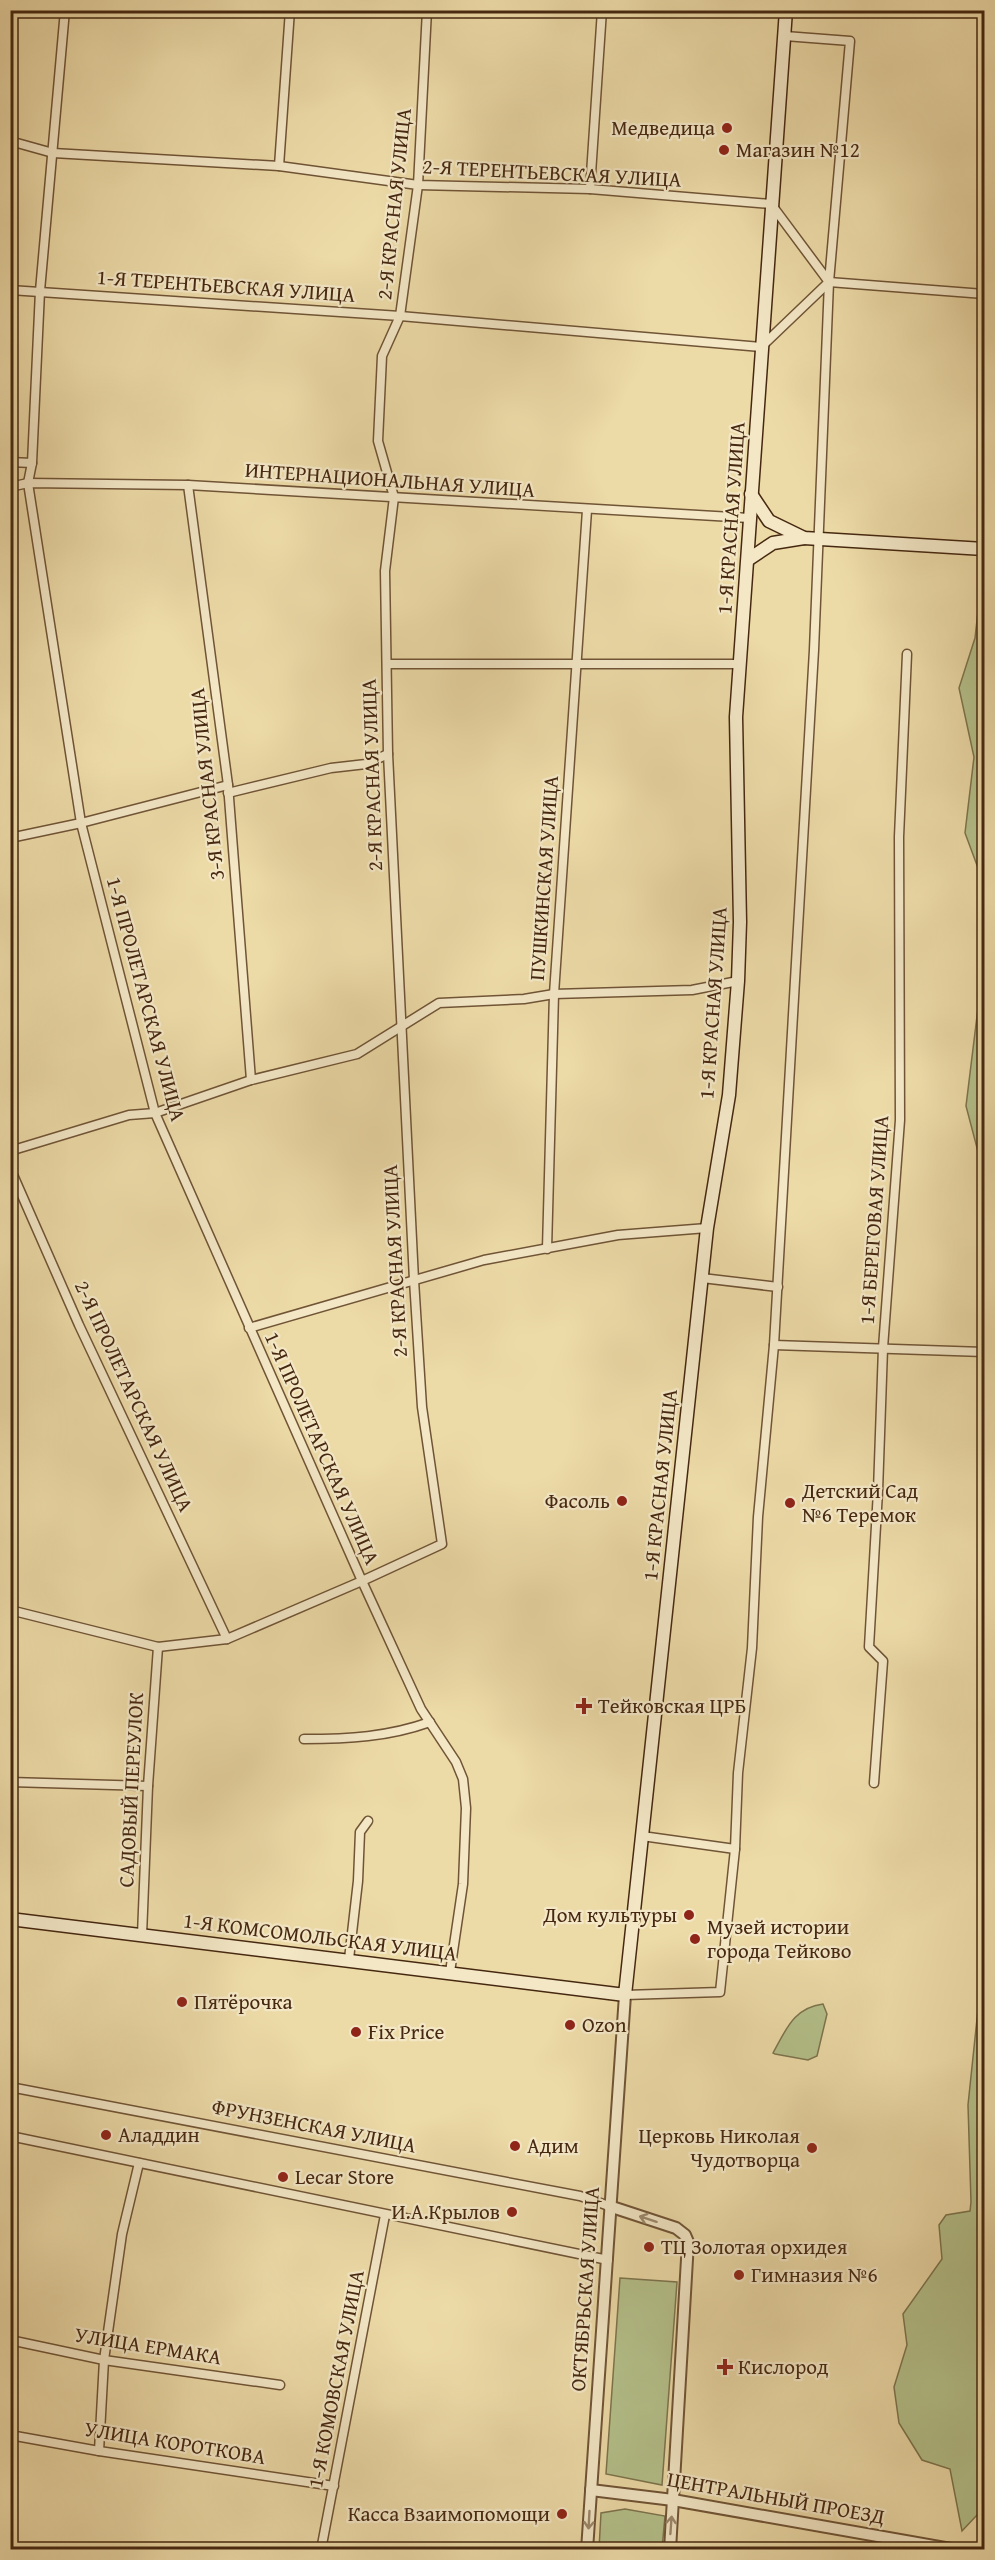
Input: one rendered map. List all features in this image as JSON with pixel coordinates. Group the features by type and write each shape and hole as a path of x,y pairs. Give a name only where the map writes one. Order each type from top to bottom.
{"main road":[{"name":"1-Я КРАСНАЯ УЛИЦА","path":"625,1995 707,1228 729,1095 740,921 735,717 749,559 751,494 786,10"},
{"path":"751,494 770,521 804,538"},
{"path":"749,559 773,543 804,538 984,549"},
{"name":"1-Я КОМСОМОЛЬСКАЯ УЛИЦА","path":"10,1918 625,1995"}],"street":[{"name":"1-Я ПРОЛЕТАРСКАЯ УЛИЦА","path":"64,10 40,291 32,463 28,483 81,822 155,1113 362,1581 421,1708 456,1762 463,1779 466,1808 463,1884 450,1972"},
{"path":"279,166 290,10"},
{"name":"2-Я КРАСНАЯ УЛИЦА","path":"362,1581 442,1544 422,1407 400,1025 388,754 385,571 394,497 378,441 382,356 400,316 418,185 427,10"},
{"path":"590,189 602,10"},
{"path":"625,1995 720,1992 735,1849 738,1773 752,1648 758,1517 778,1287 814,650 829,282 850,41 785,36"},
{"name":"2-Я ТЕРЕНТЬЕВСКАЯ УЛИЦА","path":"10,141 53,153 279,166 418,185 590,189 771,204"},
{"path":"771,204 829,282"},
{"path":"761,347 829,282 984,294"},
{"name":"1-Я ТЕРЕНТЬЕВСКАЯ УЛИЦА","path":"10,290 400,316 761,347"},
{"path":"10,462 32,463"},
{"path":"10,487 28,483"},
{"name":"ИНТЕРНАЦИОНАЛЬНАЯ УЛИЦА","path":"28,483 188,485 750,518"},
{"name":"3-Я КРАСНАЯ УЛИЦА","path":"188,485 228,789 252,1080"},
{"name":"ПУШКИНСКАЯ УЛИЦА","path":"547,1249 554,994 587,510"},
{"name":"1-Я БЕРЕГОВАЯ УЛИЦА","path":"874,1783 883,1661 869,1647 883,1348 900,1120 899,837 907,654"},
{"path":"387,664 740,664"},
{"path":"10,838 228,789 330,768 366,764 388,754"},
{"path":"10,1151 129,1115 155,1113 252,1080 357,1054 400,1025 439,1003 524,999 554,994 692,990 738,981"},
{"name":"2-Я ПРОЛЕТАРСКАЯ УЛИЦА","path":"10,1168 79,1325 227,1639"},
{"path":"249,1328 484,1260 618,1235 707,1228"},
{"path":"702,1278 778,1287"},
{"path":"774,1345 984,1352"},
{"path":"10,1610 158,1647 227,1639 362,1581"},
{"name":"САДОВЫЙ ПЕРЕУЛОК","path":"142,1935 148,1786 158,1647"},
{"path":"304,1739 355,1739 404,1731 430,1722"},
{"path":"10,1782 148,1786"},
{"path":"349,1959 358,1881 360,1832 368,1821"},
{"path":"642,1836 735,1849"},
{"name":"ОКТЯБРЬСКАЯ УЛИЦА","path":"587,2550 625,1995"},
{"name":"ФРУНЗЕНСКАЯ УЛИЦА","path":"10,2086 580,2196 609,2206"},
{"path":"10,2136 608,2260"},
{"path":"99,2451 104,2360 122,2234 139,2163"},
{"path":"609,2206 676,2228 685,2235 688,2242 670,2550"},
{"name":"1-Я КОМОВСКАЯ УЛИЦА","path":"321,2550 385,2215"},
{"name":"УЛИЦА ЕРМАКА","path":"10,2340 104,2360 280,2385"},
{"name":"УЛИЦА КОРОТКОВА","path":"10,2435 99,2451 334,2486"},
{"name":"ЦЕНТРАЛЬНЫЙ ПРОЕЗД","path":"591,2490 673,2500 956,2549"}],"green space":[{"path":"984,578 984,919 978,868 965,833 974,757 959,688 975,638 981,585"},
{"path":"984,959 984,1170 966,1106"},
{"path":"984,1952 984,2448 978,2514 962,2531 950,2469 922,2460 899,2423 894,2387 907,2345 903,2314 942,2259 939,2225 946,2215 970,2211 968,2105"},
{"path":"823,2004 827,2014 817,2056 808,2060 773,2053 797,2015 813,2006"},
{"path":"620,2278 677,2282 662,2485 606,2474"},
{"path":"625,2509 665,2516 662,2549 599,2549 601,2513"}],"place":[{"name":"Медведица","path":"727,128"},
{"name":"Магазин №12","path":"724,150"},
{"name":"Фасоль","path":"622,1501"},
{"name":"Детский Сад №6 Теремок","path":"790,1503"},
{"name":"Тейковская ЦРБ","path":"584,1706"},
{"name":"Дом культуры","path":"689,1915"},
{"name":"Музей истории города Тейково","path":"695,1939"},
{"name":"Пятёрочка","path":"182,2002"},
{"name":"Ozon","path":"570,2025"},
{"name":"Fix Price","path":"356,2032"},
{"name":"Аладдин","path":"106,2135"},
{"name":"Адим","path":"515,2146"},
{"name":"Церковь Николая Чудотворца","path":"812,2148"},
{"name":"Lecar Store","path":"283,2177"},
{"name":"И.А.Крылов","path":"512,2212"},
{"name":"ТЦ Золотая орхидея","path":"649,2247"},
{"name":"Гимназия №6","path":"739,2275"},
{"name":"Кислород","path":"725,2367"},
{"name":"Касса Взаимопомощи","path":"562,2514"}]}
